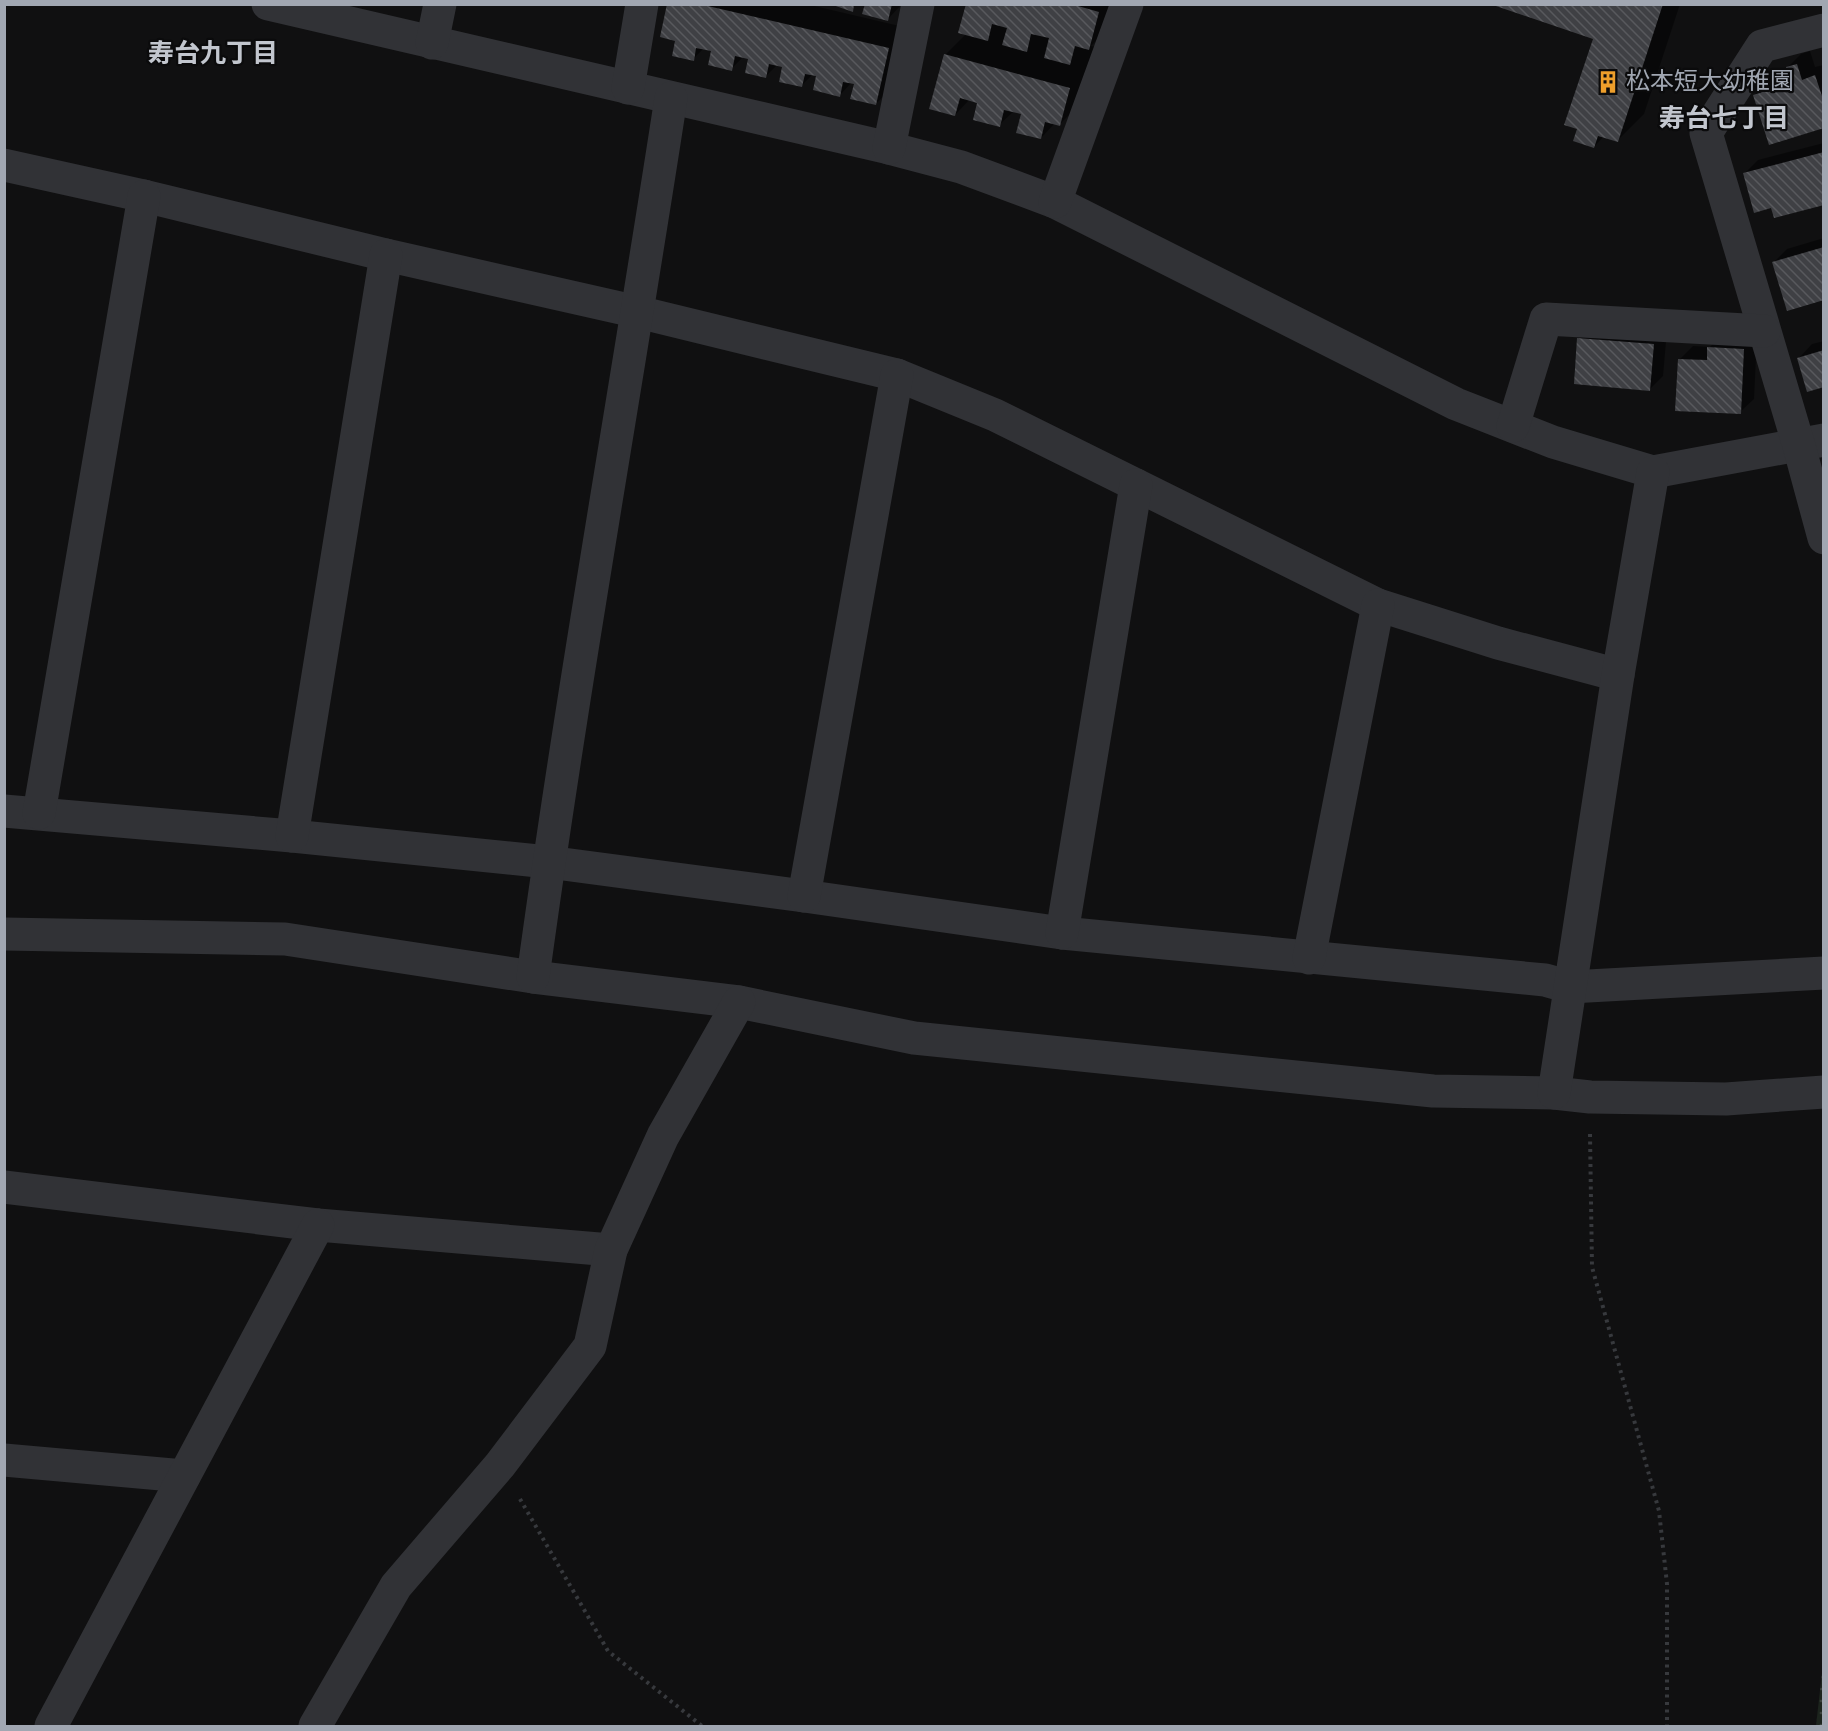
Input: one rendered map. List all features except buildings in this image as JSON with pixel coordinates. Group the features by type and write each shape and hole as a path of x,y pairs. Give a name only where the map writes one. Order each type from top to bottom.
{"street":[{"path":"268,4 889,148 961,167 1055,202 1456,404 1553,442 1653,472 1811,443"},
{"path":"432,43 440,4"},
{"path":"628,88 642,4"},
{"path":"889,148 918,4"},
{"path":"1055,202 1127,4"},
{"path":"1824,30 1762,46 1706,133 1764,331 1811,443 1824,538"},
{"path":"533,977 548,862 639,312 671,98"},
{"path":"4,165 639,312 897,375 995,415 1378,604 1498,644 1618,675"},
{"path":"39,813 144,196"},
{"path":"292,836 386,255"},
{"path":"1513,426 1546,319 1764,331"},
{"path":"804,896 897,375"},
{"path":"1554,1094 1618,675 1653,472"},
{"path":"1062,933 1136,485"},
{"path":"1309,958 1378,604"},
{"path":"4,811 292,836 548,862 1062,933 1545,980 1570,987 1824,973"},
{"path":"4,934 285,939 533,977 739,1002 926,1039 1433,1091 1726,1099 1824,1092"},
{"path":"315,1726 396,1586 500,1465 590,1346 610,1250 663,1136 739,1002"},
{"path":"4,1187 318,1225 610,1250"},
{"path":"51,1726 318,1225"},
{"path":"4,1460 184,1476"}],"path":[{"path":"1590,1097 1592,1267 1659,1511 1667,1584 1667,1726"},
{"path":"500,1465 608,1651 702,1726"}],"shaded area":[{"path":"1823,1664 1823,1726 1816,1726"}],"place":[{"name":"松本短大幼稚園","path":"1608,82"}],"district":[{"name":"寿台九丁目","path":"213,54"},
{"name":"寿台七丁目","path":"1724,119"}]}
